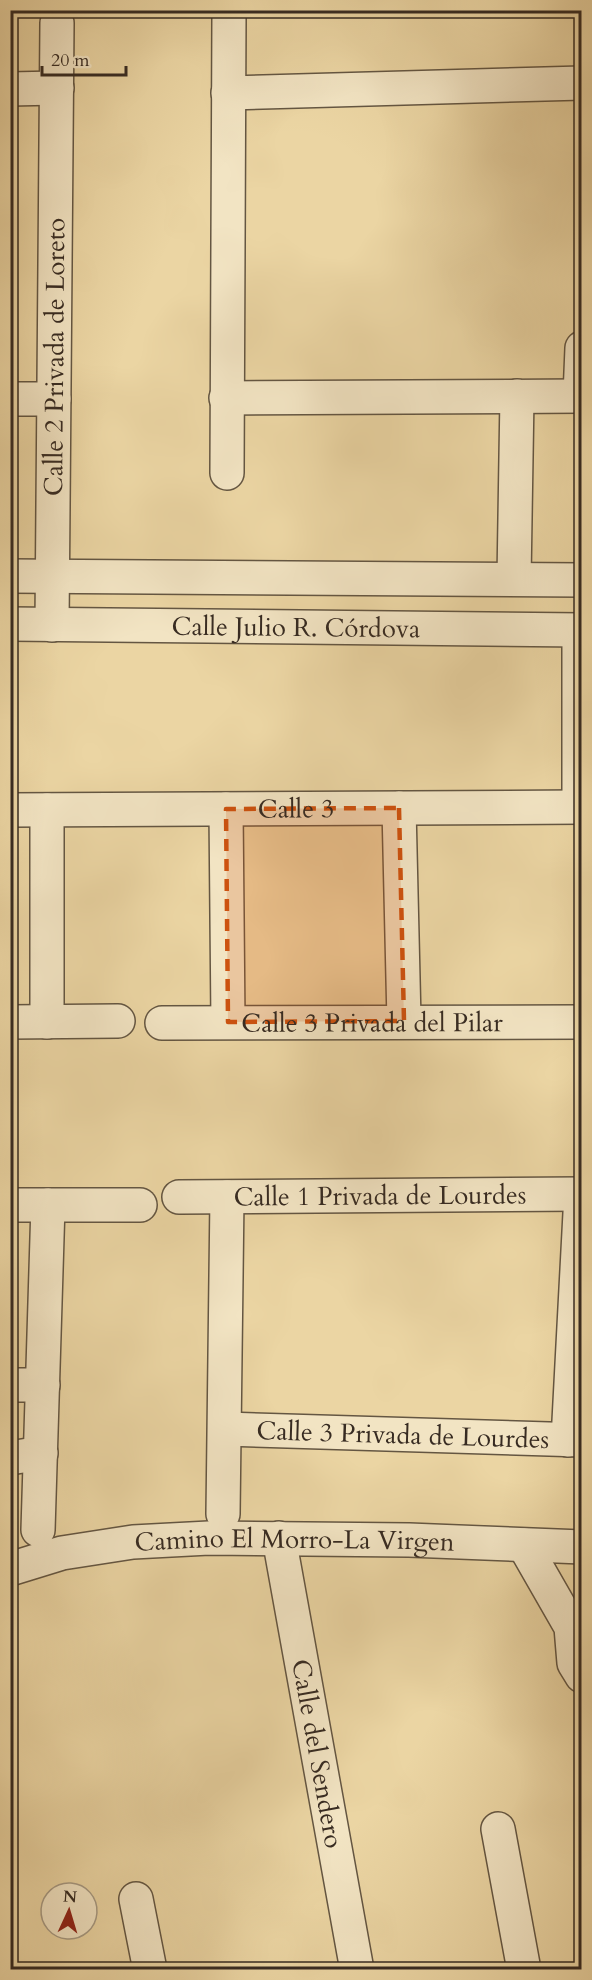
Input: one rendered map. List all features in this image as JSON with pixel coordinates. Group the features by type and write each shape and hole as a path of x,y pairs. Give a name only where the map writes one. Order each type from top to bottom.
{"street":[{"path":"227,472 229,14"},
{"name":"Calle 2 Privada de Loreto","path":"52,625 57,24"},
{"path":"228,93 582,83"},
{"path":"10,89 57,88"},
{"path":"226,398 581,396 582,348"},
{"path":"514,579 517,396"},
{"path":"10,399 54,399"},
{"name":"Calle Julio R. Córdova","path":"10,576 582,580"},
{"name":"Calle Julio R. Córdova","path":"10,624 580,630"},
{"path":"580,630 580,807"},
{"name":"Calle 3","path":"10,810 580,807"},
{"path":"399,808 404,1021"},
{"path":"226,809 228,1022"},
{"path":"47,810 47,1022"},
{"path":"10,1022 118,1021"},
{"name":"Calle 3 Privada del Pilar","path":"162,1023 582,1022"},
{"path":"574,1440 581,1194"},
{"name":"Calle 1 Privada de Lourdes","path":"179,1197 581,1194"},
{"path":"223,1514 226,1197"},
{"path":"10,1205 140,1205"},
{"path":"38,1530 26,1456 43,1385 48,1205"},
{"path":"10,1385 43,1385"},
{"name":"Calle 3 Privada de Lourdes","path":"225,1429 574,1440"},
{"name":"Camino El Morro-La Virgen","path":"10,1569 62,1553 133,1542 209,1538 409,1540 582,1547"},
{"name":"Calle del Sendero","path":"279,1538 357,1970"},
{"path":"524,1545 577,1630 574,1663 582,1676"},
{"path":"498,1829 524,1970"},
{"path":"136,1899 150,1970"}],"highlighted area":[{"path":"399,808 404,1021 228,1022 226,809"}]}
